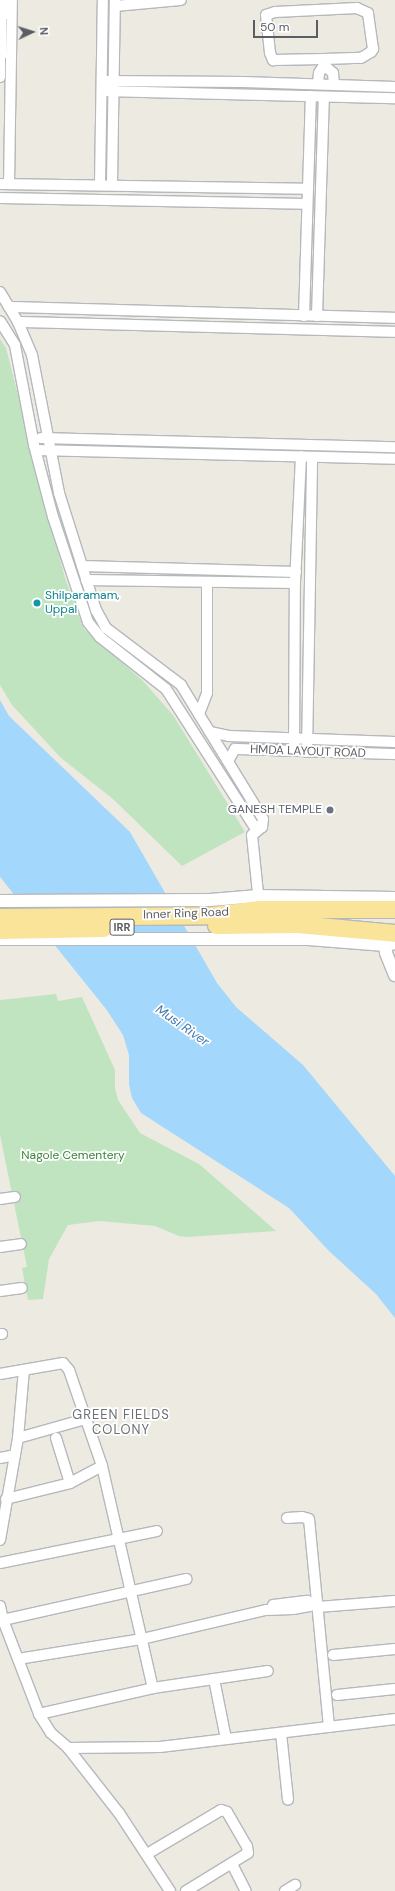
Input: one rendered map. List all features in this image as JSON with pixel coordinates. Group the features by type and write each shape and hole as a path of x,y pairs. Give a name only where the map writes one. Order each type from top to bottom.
{"highway":[{"name":"Inner Ring Road","path":"0,930 25,923 160,908 213,916 259,902 395,909"},
{"name":"Inner Ring Road","path":"0,917 25,923 222,932 297,924 389,938"}],"street":[{"path":"0,77 2,0"},
{"path":"12,0 3,184 15,198"},
{"path":"100,183 103,86 103,0"},
{"path":"112,184 115,3 181,0"},
{"path":"324,62 361,58 371,52 373,49 368,13 357,8 275,12 266,15 270,54 273,60 324,62 333,73 334,84"},
{"path":"318,84 319,73 324,62"},
{"path":"103,86 334,84 395,87"},
{"path":"114,86 324,97 395,98"},
{"path":"304,316 306,189 311,96"},
{"path":"317,316 324,97"},
{"path":"3,184 100,183 306,189"},
{"path":"28,199 46,184"},
{"path":"51,199 68,184"},
{"path":"0,198 306,204"},
{"path":"0,292 18,322 32,355 47,438 51,450 59,493 96,610 106,628 181,685 263,819 262,827 252,835 259,902 395,898"},
{"path":"9,307 395,318"},
{"path":"0,321 15,345 33,438 53,517 88,622 100,637 166,689 254,826 262,827"},
{"path":"18,322 395,332"},
{"path":"33,438 395,447"},
{"path":"36,450 395,459"},
{"path":"294,751 296,572 301,456"},
{"path":"306,752 312,457"},
{"path":"82,566 296,572"},
{"path":"120,580 123,567"},
{"path":"86,580 207,582 296,588 309,593"},
{"path":"199,714 207,693 207,582"},
{"path":"166,689 168,674"},
{"path":"210,732 229,736 395,742"},
{"name":"HMDA LAYOUT ROAD","path":"228,761 235,749 395,754"},
{"path":"0,902 160,908"},
{"path":"0,939 222,932"},
{"path":"389,938 395,975"},
{"path":"0,1199 15,1197"},
{"path":"0,1247 21,1244"},
{"path":"0,1291 22,1288"},
{"path":"0,1374 63,1363 69,1370 102,1466 153,1688"},
{"path":"0,1540 6,1499 18,1438 24,1370"},
{"path":"18,1438 85,1419"},
{"path":"56,1438 70,1483"},
{"path":"0,1458 15,1455"},
{"path":"6,1499 70,1483 102,1466"},
{"path":"287,1518 302,1517 309,1519 329,1727"},
{"path":"0,1563 157,1531"},
{"path":"3,1620 131,1590 186,1579"},
{"path":"18,1659 142,1639 266,1610 293,1609 318,1605 395,1601"},
{"path":"0,1606 3,1620 39,1714 51,1733 68,1748 147,1854 170,1891"},
{"path":"333,1655 395,1649"},
{"path":"39,1714 153,1688 268,1671"},
{"path":"214,1678 226,1739"},
{"path":"337,1694 395,1689"},
{"path":"68,1748 160,1747 395,1719"},
{"path":"280,1733 288,1800"},
{"path":"147,1854 224,1810 228,1812 249,1850 246,1856 186,1891"},
{"path":"232,1864 246,1891"},
{"path":"285,1891 295,1885"}],"green space":[{"name":"Shilparamam, Uppal","path":"0,339 6,348 65,578 84,629 143,681 173,715 245,832 182,866 113,799 61,758 12,705 0,685"},
{"name":"Nagole Cementery","path":"56,994 58,1001 82,997 115,1070 115,1088 118,1100 140,1133 199,1164 276,1231 188,1237 179,1236 155,1226 99,1221 68,1225 49,1259 43,1299 28,1300 22,1268 27,1267 0,1135 0,1000"}],"water":[{"name":"Musi River","path":"0,700 9,716 130,832 217,983 236,1007 303,1065 395,1176 395,1318 376,1294 329,1251 289,1208 141,1113 132,1098 129,1084 129,1055 123,1035 106,1009 0,877"}],"place":[{"name":"Shilparamam, Uppal","path":"37,603"},
{"name":"GANESH TEMPLE","path":"330,810"}],"district":[{"name":"GREEN FIELDS COLONY","path":"121,1424"}]}
